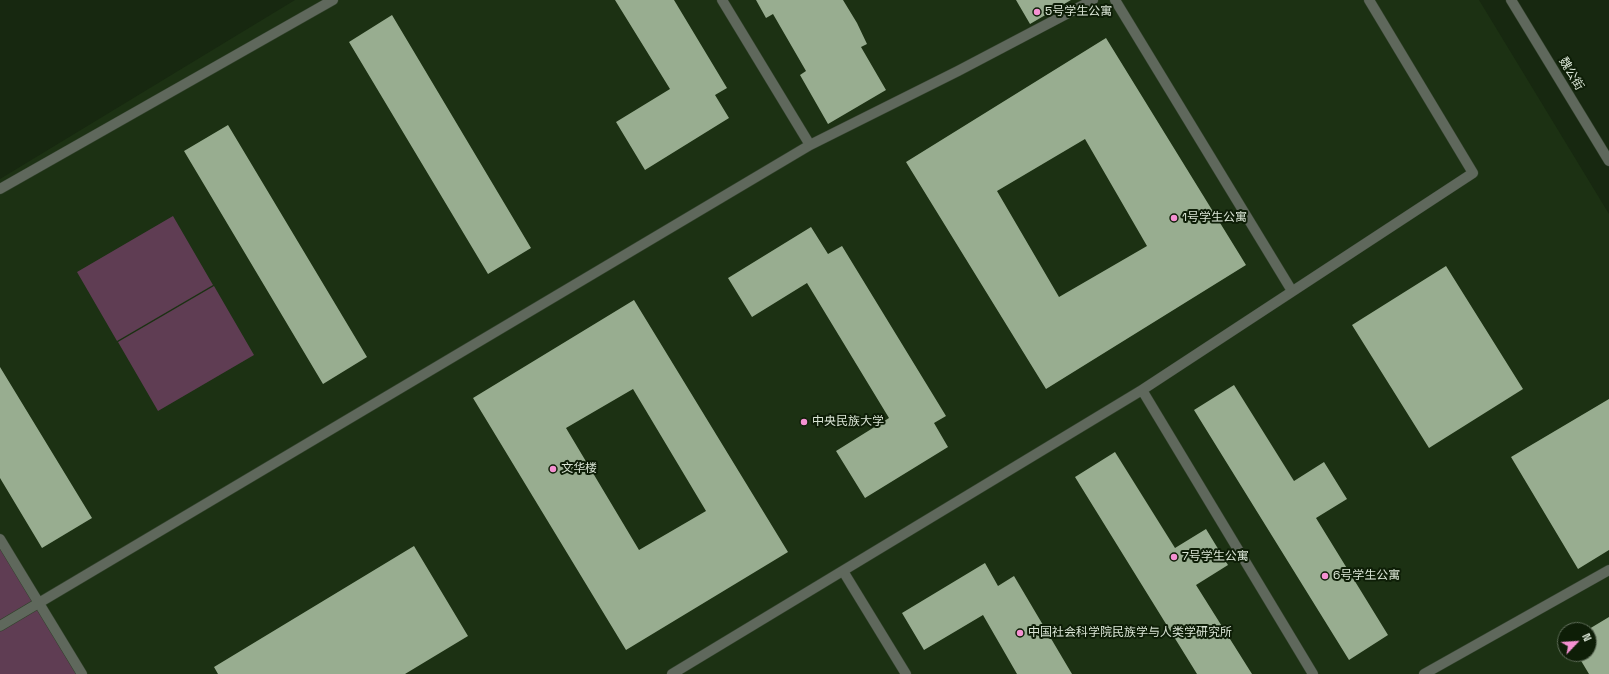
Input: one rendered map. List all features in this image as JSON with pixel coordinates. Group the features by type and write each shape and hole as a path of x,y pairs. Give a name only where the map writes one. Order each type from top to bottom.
{"street":[{"path":"0,189 333,0"},
{"path":"722,0 810,145"},
{"path":"0,626 810,145 958,71 1093,0"},
{"path":"1115,0 1292,291"},
{"path":"672,674 1142,390 1473,173 1369,0"},
{"name":"魏公街","path":"1511,0 1609,161"},
{"path":"1142,390 1313,674"},
{"path":"0,539 82,674"},
{"path":"1424,674 1609,570"},
{"path":"843,571 906,674"}],"shaded area":[{"name":"中央民族大学","path":"295,0 1479,0 1609,214 1609,674 0,674 0,179"},
{"path":"173,216 213,285 117,341 77,272"},
{"path":"214,286 254,355 158,411 118,342"},
{"path":"0,540 83,674 0,674"}],"building":[{"path":"615,0 674,0 727,88 715,95 729,118 645,170 616,122 670,89"},
{"path":"756,0 843,0 857,23 867,44 861,47 886,90 828,124 800,75 806,71 773,14 766,18"},
{"name":"5号学生公寓","path":"1016,0 1071,0 1030,24"},
{"path":"392,15 531,248 488,274 349,42"},
{"name":"1号学生公寓","path":"1106,38 1246,265 1046,389 906,162","holes":["1085,139 1147,246 1059,297 997,191"]},
{"path":"228,125 367,357 323,384 184,151"},
{"path":"811,227 828,254 842,246 946,416 934,423 948,447 865,498 836,451 889,418 807,283 752,317 728,278"},
{"path":"1446,266 1523,389 1429,448 1352,325"},
{"name":"文华楼","path":"634,300 788,552 626,650 473,398","holes":["633,389 706,511 639,550 566,428"]},
{"path":"0,367 92,518 42,548 0,478"},
{"name":"6号学生公寓","path":"1234,385 1294,481 1324,462 1347,499 1316,518 1388,635 1349,660 1194,410"},
{"path":"1609,399 1609,550 1578,569 1511,457"},
{"name":"7号学生公寓","path":"1115,452 1175,548 1206,529 1228,565 1196,585 1252,674 1197,674 1075,477"},
{"path":"414,546 468,636 405,674 218,674 214,667"},
{"name":"中国社会科学院民族学与人类学研究所","path":"985,563 998,586 1014,576 1072,674 1017,674 983,615 924,650 902,613"},
{"path":"1609,617 1609,674 1589,674 1582,662 1597,662 1597,624"}],"place":[{"name":"5号学生公寓","path":"1037,12"},
{"name":"1号学生公寓","path":"1174,218"},
{"name":"中央民族大学","path":"804,422"},
{"name":"文华楼","path":"553,469"},
{"name":"7号学生公寓","path":"1174,557"},
{"name":"6号学生公寓","path":"1325,576"},
{"name":"中国社会科学院民族学与人类学研究所","path":"1020,633"}]}
